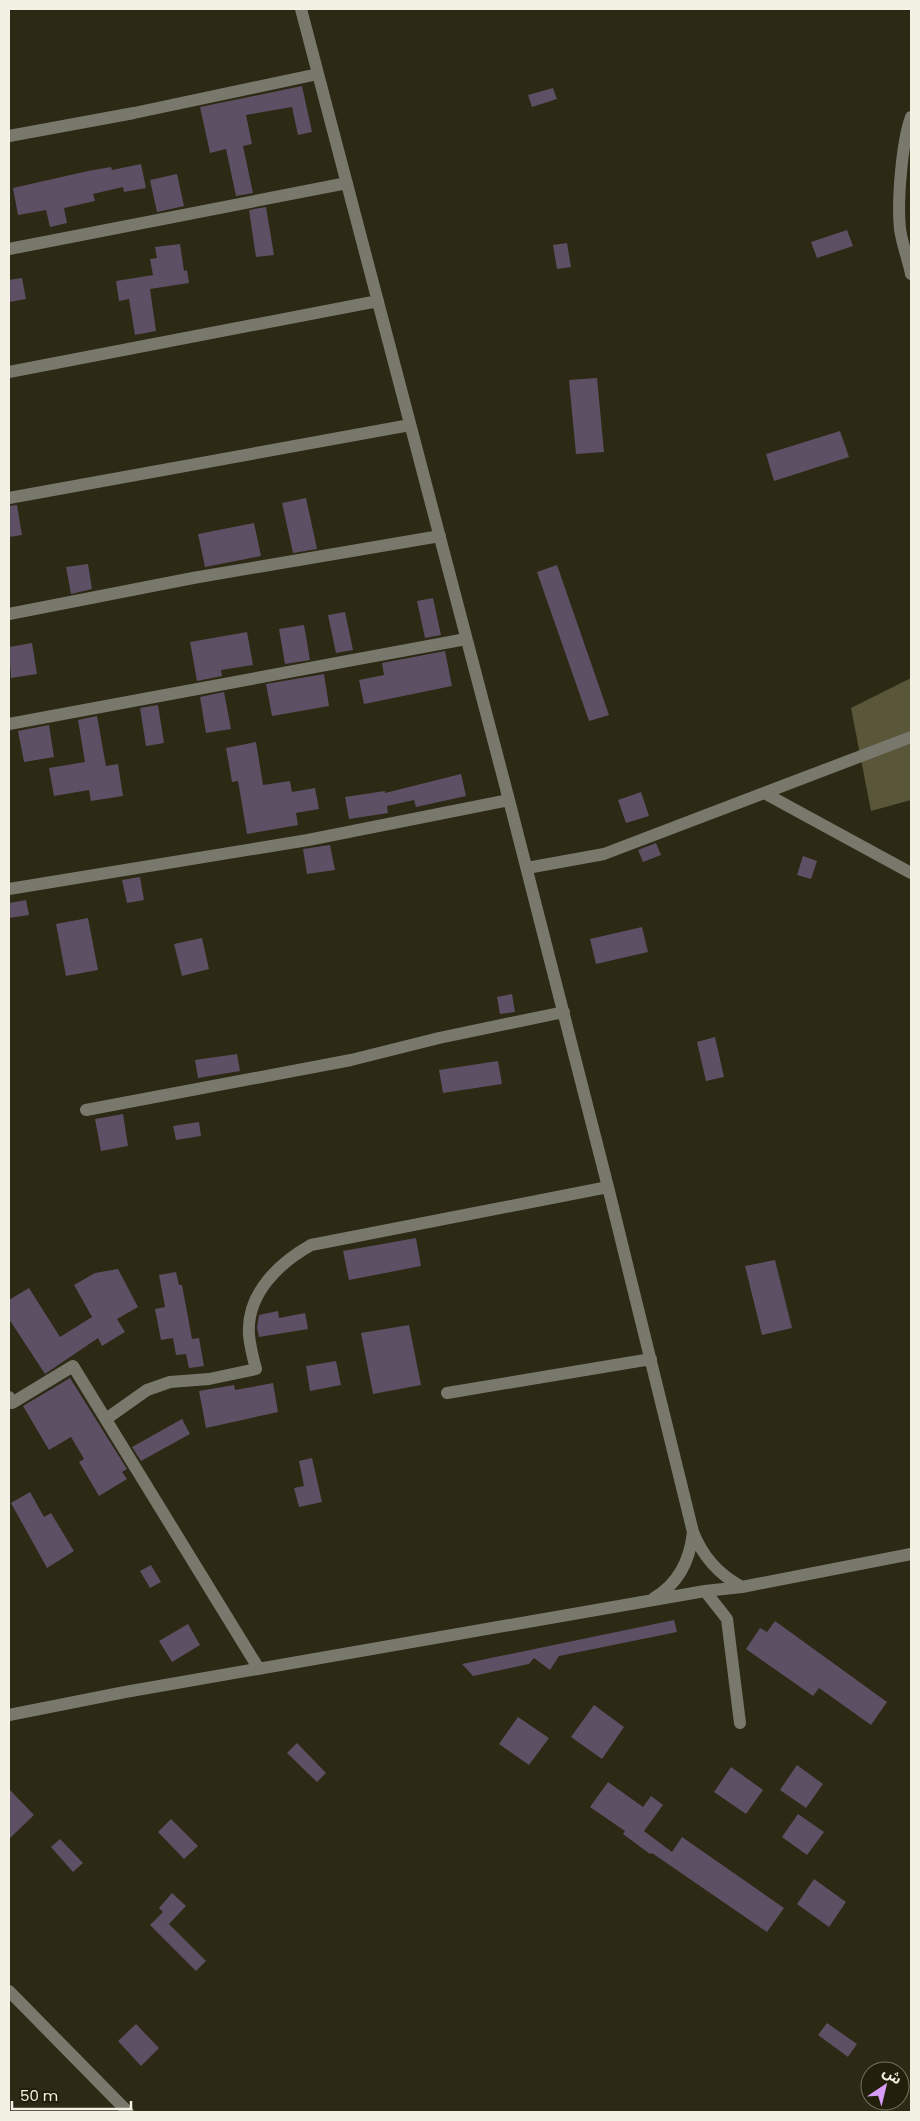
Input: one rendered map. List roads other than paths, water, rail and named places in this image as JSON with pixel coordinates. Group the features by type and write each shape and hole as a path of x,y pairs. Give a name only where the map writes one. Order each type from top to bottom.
{"street":[{"path":"300,9 510,800 693,1532 698,1544 720,1573 742,1587"},
{"path":"9,136 134,113 318,74"},
{"path":"911,117 900,176 900,228 911,274"},
{"path":"9,249 347,182"},
{"path":"9,372 378,301"},
{"path":"9,498 410,425"},
{"path":"9,614 193,578 440,536"},
{"path":"9,724 466,639"},
{"path":"527,868 604,854 766,794 911,737"},
{"path":"766,794 911,873"},
{"path":"9,889 308,840 510,800"},
{"path":"86,1110 351,1060 439,1038 564,1012"},
{"path":"106,1419 147,1390 170,1382 209,1379 256,1369 249,1334 252,1306 269,1278 291,1256 312,1245 608,1187"},
{"path":"448,1393 651,1359"},
{"path":"9,1397 12,1403 73,1366 259,1669"},
{"path":"649,1601 669,1587 684,1567 692,1544 693,1532"},
{"path":"9,1715 705,1591 742,1587 911,1554"},
{"path":"705,1591 727,1619 740,1723"},
{"path":"9,1991 128,2112"}]}
